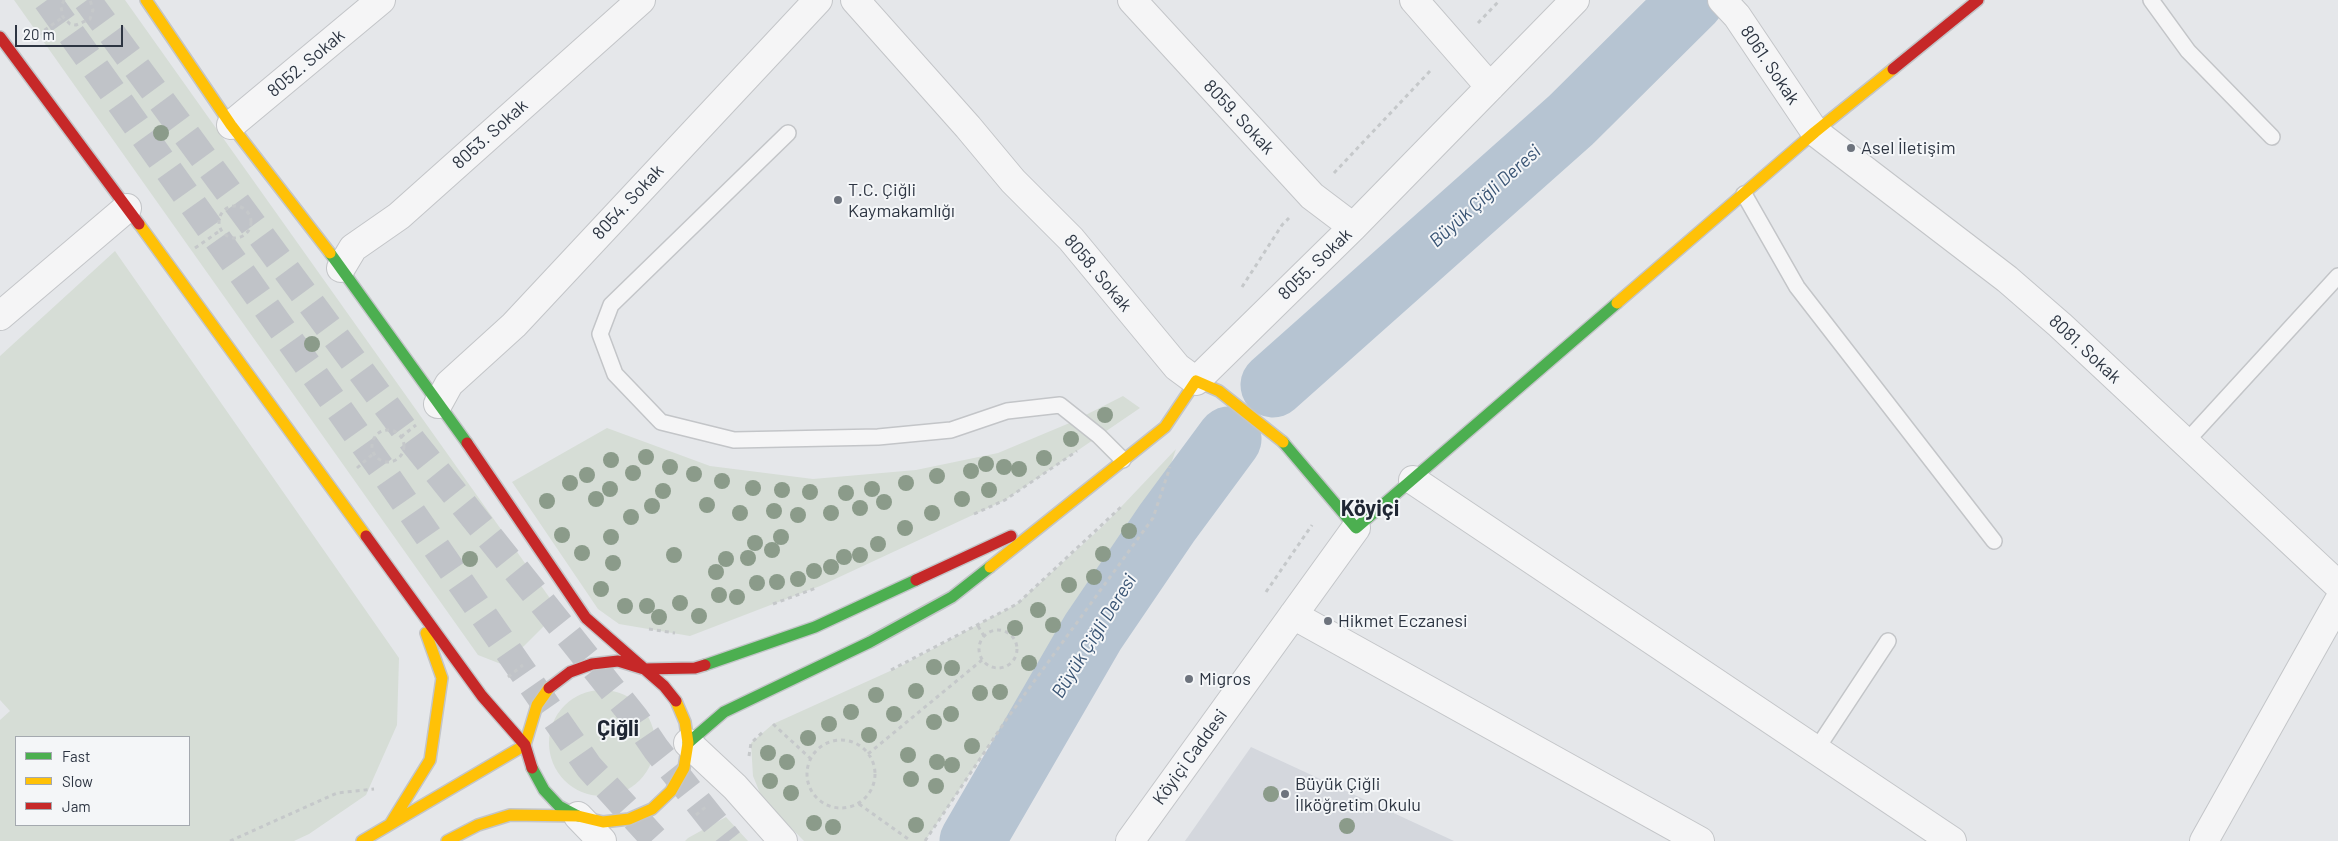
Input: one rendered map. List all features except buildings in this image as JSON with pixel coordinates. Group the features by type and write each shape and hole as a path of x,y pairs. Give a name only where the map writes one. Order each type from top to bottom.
{"street":[{"path":"146,0 231,125 341,268 438,404 586,618 664,686 677,702 686,722 688,743 684,768 671,791 652,809 629,820 603,822 578,816 510,815 478,825 446,841"},
{"name":"8052. Sokak","path":"231,125 381,0"},
{"name":"8053. Sokak","path":"341,268 353,248 398,216 641,0"},
{"name":"8054. Sokak","path":"438,404 449,384 514,325 818,0"},
{"name":"8058. Sokak","path":"855,0 968,127 1013,181 1071,239 1177,368 1208,386 1282,441 1356,528"},
{"name":"8059. Sokak","path":"1132,0 1312,196 1353,227"},
{"path":"1414,0 1490,86"},
{"name":"8055. Sokak","path":"1049,519 1165,427 1208,386 1353,227 1575,0"},
{"path":"1356,528 1815,132 1978,0"},
{"name":"8061. Sokak","path":"1729,8 1815,132"},
{"path":"0,37 127,208 482,696 525,745 533,772 544,790 559,806 578,816 602,841"},
{"name":"8081. Sokak","path":"1815,132 2007,280 2060,325 2338,585"},
{"path":"0,316 127,208"},
{"path":"1413,480 1952,841"},
{"path":"362,841 525,745 537,705 550,686 570,672 592,664 618,661 644,669 695,668 815,627 1049,519"},
{"path":"688,743 724,712 870,642 952,597 1049,519"},
{"name":"Köyiçi Caddesi","path":"1130,841 1356,528"},
{"path":"2204,841 2338,602"},
{"path":"387,828 430,760 442,678 417,606"},
{"path":"1293,615 1700,841"},
{"path":"688,743 734,786 783,841"}],"lane":[{"path":"2151,0 2188,51 2272,136"},
{"path":"788,133 611,305 600,334 615,374 661,422 734,440 878,437 951,430 1007,411 1060,405 1099,436 1123,460"},
{"path":"1744,194 1797,287 1994,541"},
{"path":"2185,443 2338,276"},
{"path":"1816,750 1888,641"}],"path":[{"path":"64,0 62,7 63,17 70,24 86,22 92,14 90,0"},
{"path":"1236,293 1243,286 1282,225 1500,0"},
{"path":"32,40 63,17"},
{"path":"228,207 239,207 248,212 250,228 244,236 234,238 224,234 221,230 219,219 228,207"},
{"path":"190,252 221,230"},
{"path":"387,430 398,433 404,441 403,451 392,462 382,460 374,453 372,444 374,438 382,432 387,430"},
{"path":"970,516 1005,500 1099,436"},
{"path":"353,472 374,453"},
{"path":"925,841 1006,720 1153,518 1173,458"},
{"path":"1262,598 1315,520"},
{"path":"768,606 820,586"},
{"path":"978,626 984,636"},
{"path":"645,629 681,634"},
{"path":"994,630 1006,632 1015,640 1016,652 1010,663 999,668 982,660 979,647 984,636 994,630"},
{"path":"868,754 982,660"},
{"path":"773,724 811,759"},
{"path":"838,740 860,746 868,754 875,775 873,787 859,804 838,808 827,805 818,799 808,780 807,769 818,749 838,740"},
{"path":"230,841 337,793 382,788"},
{"path":"859,804 911,841"}],"shaded area":[{"path":"14,0 125,0 559,611 524,646 501,664 478,655"},
{"path":"115,251 399,658 397,725 366,795 309,834 294,841 0,841 0,720 10,711 0,700 0,356"},
{"path":"1123,396 1140,408 1005,500 820,586 690,636 619,624 598,609 512,482 607,428 710,466 813,479 916,470 998,453 1072,422"},
{"path":"1176,449 1153,518 1006,720 925,841 804,841 762,798 753,776 751,743 773,724 899,667 1017,604 1103,526"},
{"path":"602,690 622,694 640,705 651,723 655,743 651,763 640,781 622,792 602,796 582,792 564,781 553,763 549,743 553,723 564,705 582,694"},
{"name":"Büyük Çiğli İlköğretim Okulu","path":"1251,747 1454,841 1185,841"},
{"path":"726,817 748,841 685,841 688,838"}],"waterway":[{"name":"Büyük Çiğli Deresi","path":"1273,385 1571,120 1692,0"},
{"name":"Büyük Çiğli Deresi","path":"972,841 1093,632 1167,523 1229,439"}],"tunnel":[{"path":"47,0 381,468 589,767 656,841"},
{"path":"87,0 414,443 635,718 656,749 729,841"}],"traffic: fast":[{"path":"330,253 467,443"},
{"path":"1283,442 1356,528 1617,303"},
{"path":"688,743 724,712 870,642 952,597 990,567"},
{"path":"705,665 815,627 916,580"},
{"path":"532,768 544,790 559,806 578,816"}],"traffic: slow":[{"path":"146,0 231,125 330,253"},
{"path":"1617,303 1815,132 1893,69"},
{"path":"139,224 366,536"},
{"path":"990,567 1165,427 1196,381 1219,391 1283,442"},
{"path":"391,823 430,760 442,678 426,633"},
{"path":"362,841 525,745 537,705 549,688"},
{"path":"447,841 478,825 510,815 578,816 603,822 629,819 652,809 671,791 684,768 688,743 685,722 676,701"}],"traffic: jam":[{"path":"1893,69 1978,0"},
{"path":"0,37 139,224"},
{"path":"467,443 586,618 664,686 676,701"},
{"path":"366,536 482,696 525,745 532,768"},
{"path":"916,580 1011,536"},
{"path":"549,688 570,672 592,664 618,661 644,669 695,668 705,665"}],"place":[{"name":"Asel İletişim","path":"1851,148"},
{"name":"T.C. Çiğli Kaymakamlığı","path":"838,200"},
{"name":"Hikmet Eczanesi","path":"1328,621"},
{"name":"Migros","path":"1189,679"},
{"name":"Büyük Çiğli İlköğretim Okulu","path":"1285,794"}],"district":[{"name":"Köyiçi","path":"1370,509"},
{"name":"Çiğli","path":"618,729"}]}
